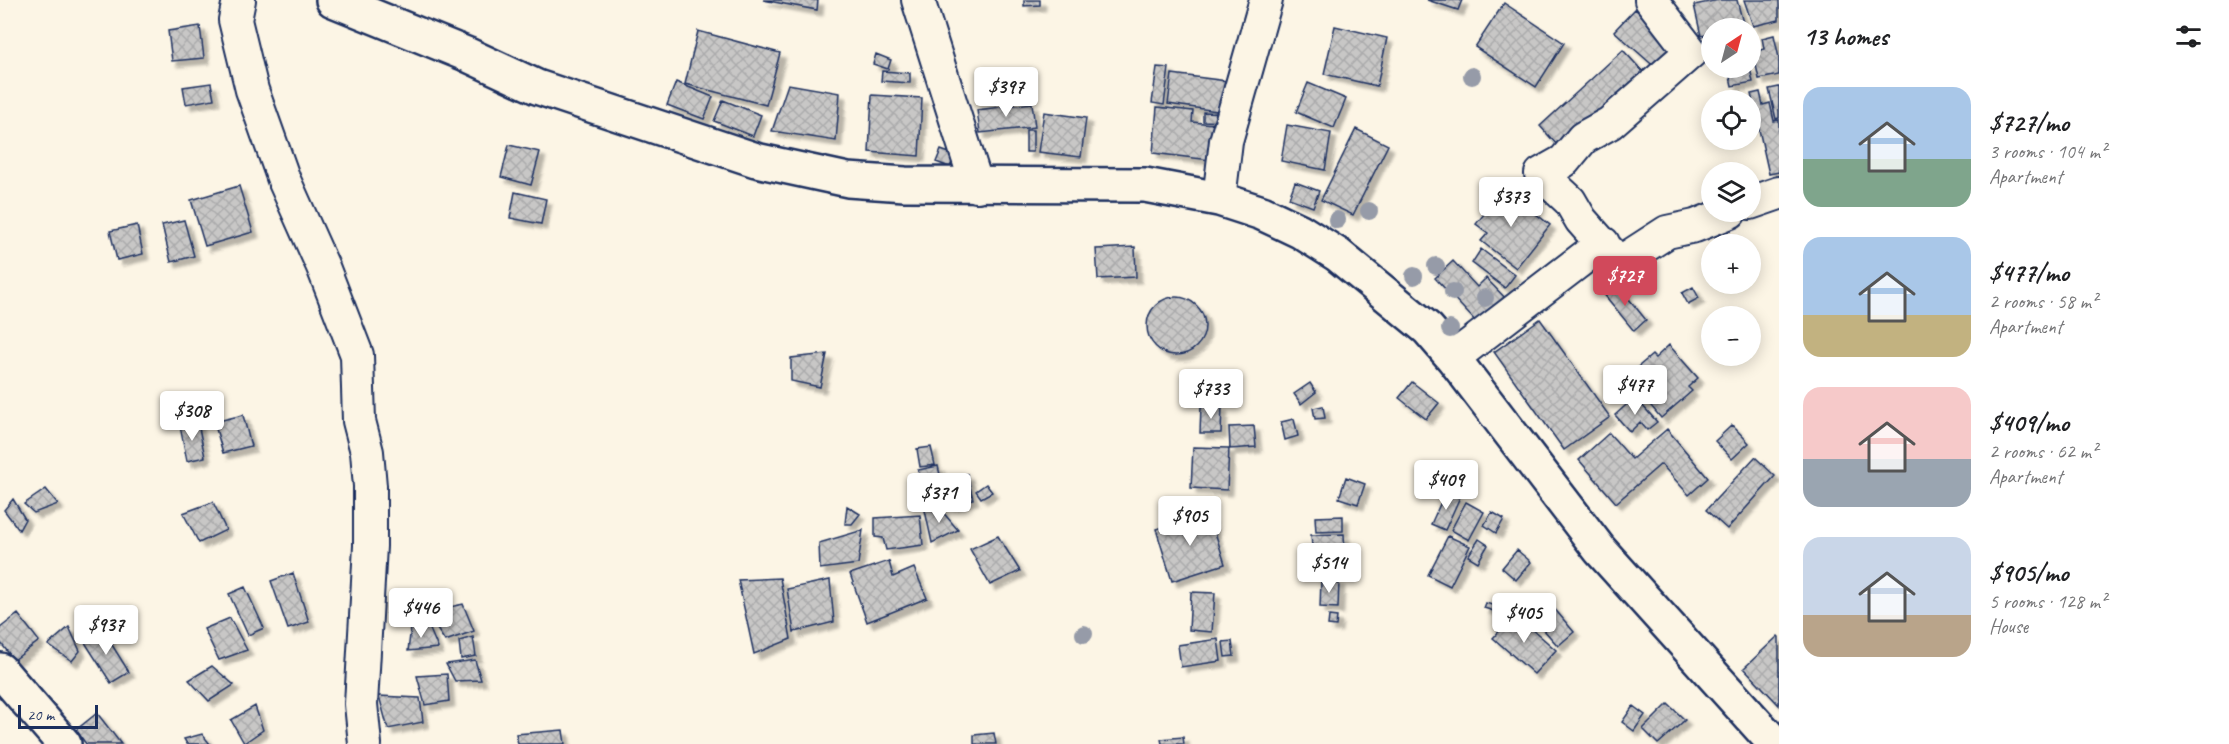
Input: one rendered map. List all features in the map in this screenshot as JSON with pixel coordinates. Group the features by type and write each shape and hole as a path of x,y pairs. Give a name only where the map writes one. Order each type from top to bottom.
{"main road":[{"path":"333,0 465,54 537,87 756,160 848,180 977,186 1145,185 1219,199 1262,213 1300,231 1338,255 1428,329 1454,358 1600,550 1775,744"},
{"path":"0,670 64,744"}],"street":[{"path":"239,0 235,20 252,90 284,180 323,267 357,355 359,421 367,452 370,486 370,546 361,694 365,744"},
{"path":"918,0 977,186"},
{"path":"1219,199 1226,141 1266,0"},
{"path":"1651,0 1691,52 1610,123 1583,138 1564,161 1541,174 1570,201 1581,220 1619,263 1667,232 1705,222"},
{"path":"1761,199 1779,193"},
{"path":"1454,358 1603,243"}],"building":[{"path":"763,0 818,0 817,10"},
{"path":"1024,0 1040,0 1040,5 1024,6"},
{"path":"1427,0 1462,0 1458,10"},
{"path":"1718,0 1737,0 1742,18 1701,18 1701,36 1694,5"},
{"path":"1744,0 1779,0 1779,20 1761,24 1761,18 1750,18"},
{"path":"1504,3 1564,43 1536,87 1475,47"},
{"path":"1635,9 1678,48 1658,70 1614,31"},
{"path":"200,26 204,58 172,61 168,31"},
{"path":"1335,26 1387,38 1377,86 1324,74"},
{"path":"698,31 780,53 766,105 685,84"},
{"path":"1774,35 1779,58 1779,75 1759,79 1761,78 1761,50 1764,49 1762,38"},
{"path":"1623,50 1646,75 1589,128 1558,146 1540,126"},
{"path":"876,54 891,60 888,69 873,64"},
{"path":"1157,67 1169,68 1164,105 1152,103"},
{"path":"882,71 910,73 910,83 881,81"},
{"path":"1172,74 1227,81 1224,112 1168,104"},
{"path":"1730,78 1752,78 1753,82 1732,86"},
{"path":"676,82 713,97 704,119 667,105"},
{"path":"211,83 214,99 186,104 183,87"},
{"path":"1308,83 1346,99 1334,128 1296,112"},
{"path":"788,84 840,93 836,141 772,131"},
{"path":"1779,87 1779,118 1776,119 1769,89"},
{"path":"872,95 922,98 919,156 869,152"},
{"path":"1761,96 1763,105 1770,103 1774,121 1779,120 1779,172 1769,174 1761,138"},
{"path":"723,100 761,115 753,136 714,121"},
{"path":"1032,103 1035,127 980,133 977,110"},
{"path":"1157,107 1193,111 1192,122 1214,124 1210,160 1153,153"},
{"path":"1044,112 1086,118 1081,157 1038,152"},
{"path":"1203,112 1226,113 1225,122 1203,121"},
{"path":"1287,125 1331,133 1325,170 1281,161"},
{"path":"1356,129 1388,145 1353,215 1321,200"},
{"path":"1026,130 1033,130 1033,152 1026,152"},
{"path":"509,145 540,152 531,185 501,177"},
{"path":"941,150 955,155 950,167 936,162"},
{"path":"1295,182 1319,191 1313,207 1289,198"},
{"path":"239,186 253,232 205,246 191,200"},
{"path":"1504,189 1550,225 1516,268 1481,241 1488,233 1476,224"},
{"path":"515,192 546,199 541,224 510,218"},
{"path":"184,220 194,256 171,262 162,225"},
{"path":"137,225 143,254 117,260 110,231"},
{"path":"1135,247 1136,277 1098,279 1096,249"},
{"path":"1481,249 1515,275 1505,288 1472,263"},
{"path":"1453,261 1477,287 1486,278 1507,300 1479,325 1435,278"},
{"path":"1616,283 1646,320 1634,331 1603,293"},
{"path":"1693,287 1699,298 1688,304 1682,293"},
{"path":"1176,297 1187,299 1200,310 1205,326 1203,337 1192,350 1176,355 1165,353 1152,342 1147,326 1149,315 1160,302"},
{"path":"1540,319 1610,417 1564,450 1494,352"},
{"path":"1669,345 1698,378 1688,387 1692,391 1661,418 1647,401 1644,404 1632,390 1635,388 1626,377 1652,355 1655,358"},
{"path":"827,354 820,387 791,381 791,358"},
{"path":"1412,382 1439,403 1426,419 1399,398"},
{"path":"1310,383 1316,392 1301,404 1294,394"},
{"path":"1635,397 1657,422 1647,430 1640,422 1630,432 1615,415"},
{"path":"1201,406 1222,407 1221,433 1200,433"},
{"path":"1323,406 1325,418 1315,419 1313,408"},
{"path":"243,415 251,446 223,453 214,422"},
{"path":"1294,419 1298,436 1285,440 1281,422"},
{"path":"198,423 205,457 187,461 180,426"},
{"path":"1732,425 1749,443 1732,459 1715,441"},
{"path":"1254,426 1256,447 1230,449 1229,427"},
{"path":"1667,429 1708,478 1689,495 1661,464 1616,503 1579,460 1609,433 1632,459"},
{"path":"931,447 935,465 920,467 917,449"},
{"path":"1193,447 1229,448 1227,490 1191,488"},
{"path":"1755,457 1775,476 1727,529 1706,510"},
{"path":"938,466 944,492 924,497 918,470"},
{"path":"967,474 973,499 949,504 943,480"},
{"path":"1346,477 1365,484 1358,504 1339,498"},
{"path":"986,484 992,492 981,498 976,491"},
{"path":"46,489 58,504 34,513 24,504"},
{"path":"1446,491 1460,497 1445,530 1431,524"},
{"path":"13,499 25,519 19,530 4,510"},
{"path":"213,502 226,530 199,543 183,513"},
{"path":"1466,502 1484,512 1469,540 1451,530"},
{"path":"847,506 860,514 852,524 845,524"},
{"path":"924,506 941,510 958,530 932,543"},
{"path":"1492,512 1504,519 1496,533 1484,525"},
{"path":"1209,513 1225,564 1172,581 1156,529"},
{"path":"920,515 923,545 886,550 883,538 875,537 875,518"},
{"path":"1343,516 1343,531 1316,532 1315,517"},
{"path":"863,530 858,564 820,569 819,543"},
{"path":"1344,534 1345,556 1313,557 1311,535"},
{"path":"998,536 1020,571 990,585 970,549"},
{"path":"1448,536 1470,546 1450,586 1428,575"},
{"path":"1479,539 1488,545 1478,562 1468,556"},
{"path":"1517,550 1531,562 1516,580 1502,568"},
{"path":"889,561 893,577 914,568 927,598 867,622 850,574"},
{"path":"293,573 309,622 288,629 271,581"},
{"path":"780,578 791,639 754,654 738,580"},
{"path":"830,580 834,622 794,632 787,589"},
{"path":"1321,580 1339,581 1338,608 1320,607"},
{"path":"245,587 264,628 248,635 229,594"},
{"path":"1191,592 1215,593 1212,632 1189,630"},
{"path":"1486,603 1498,607 1497,612 1484,608"},
{"path":"1532,603 1540,613 1529,621 1521,611"},
{"path":"463,604 474,631 445,641 435,626 451,620 445,608"},
{"path":"1553,607 1574,632 1558,646 1536,621"},
{"path":"18,614 39,641 14,660 0,642 0,628"},
{"path":"1515,614 1556,650 1534,674 1493,638"},
{"path":"1329,616 1337,617 1336,626 1328,625"},
{"path":"230,618 247,650 219,660 204,629"},
{"path":"69,627 80,651 72,661 48,645"},
{"path":"411,627 429,627 438,648 408,651"},
{"path":"102,629 129,672 111,683 84,641"},
{"path":"473,637 476,656 461,659 459,641"},
{"path":"1779,637 1779,705 1744,668"},
{"path":"1218,639 1221,661 1181,667 1178,645"},
{"path":"1232,641 1234,656 1225,657 1223,642"},
{"path":"475,660 481,680 455,681 446,664"},
{"path":"212,666 234,685 209,701 189,680"},
{"path":"447,674 449,701 425,705 417,676"},
{"path":"379,696 420,698 423,722 388,729"},
{"path":"1668,704 1685,720 1658,744 1643,729"},
{"path":"255,706 263,730 244,743 231,720"},
{"path":"1633,706 1645,715 1634,731 1622,722"},
{"path":"97,713 121,744 86,744 76,730"},
{"path":"563,730 565,744 518,744 516,734"},
{"path":"994,733 996,744 974,744 974,735"},
{"path":"202,734 210,744 187,744 184,739"},
{"path":"1183,737 1184,744 1162,744 1161,739"}]}
